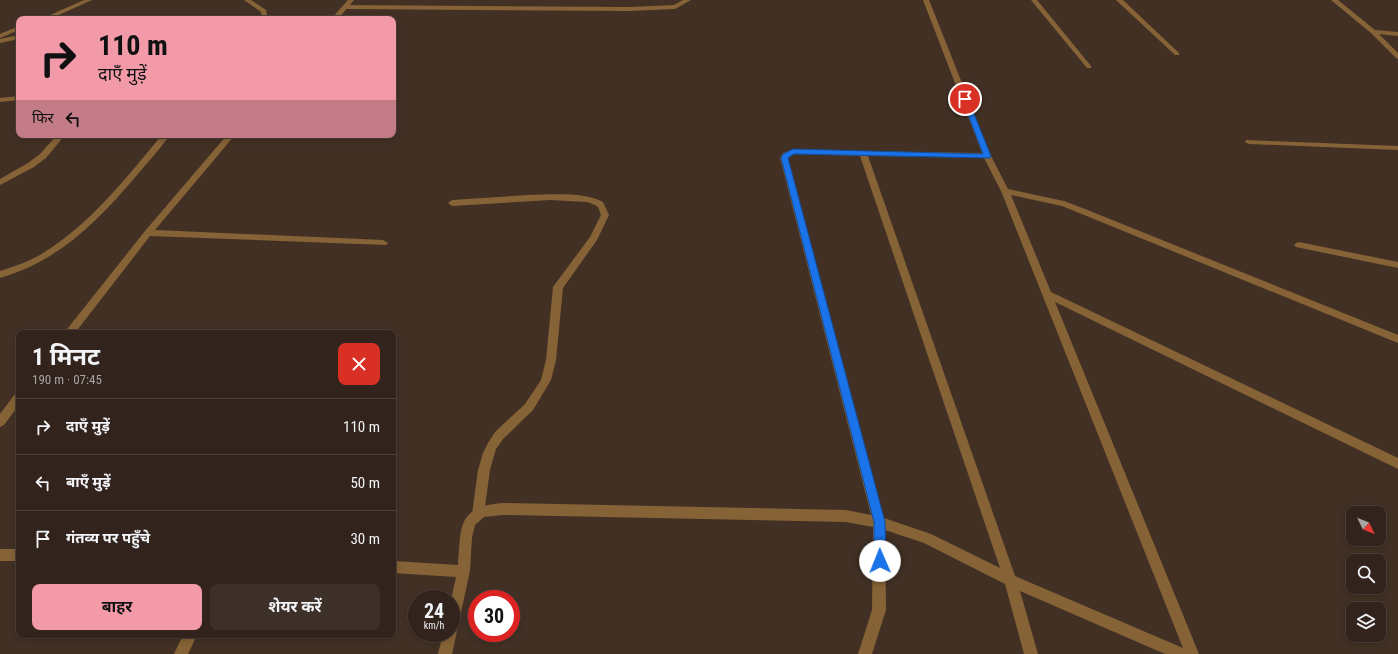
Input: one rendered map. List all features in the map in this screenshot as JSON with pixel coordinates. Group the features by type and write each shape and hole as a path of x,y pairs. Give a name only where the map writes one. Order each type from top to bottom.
{"street":[{"path":"51,16 89,0"},
{"path":"247,0 264,11 265,16"},
{"path":"337,16 352,0"},
{"path":"346,7 643,9 675,7 688,0"},
{"path":"926,0 987,156 1005,192 1192,654"},
{"path":"1034,0 1090,67"},
{"path":"1119,0 1176,54"},
{"path":"1334,0 1373,32 1398,56"},
{"path":"0,36 16,29"},
{"path":"1373,32 1398,34"},
{"path":"0,41 16,38"},
{"path":"0,100 16,98"},
{"path":"0,182 31,165 43,156 58,138"},
{"path":"0,275 47,255 87,224 163,138"},
{"path":"71,330 148,233 228,138"},
{"path":"1249,142 1398,148"},
{"path":"865,654 879,610 880,522 784,158 786,155 793,152 987,156"},
{"path":"863,153 1010,580 1030,654"},
{"path":"1005,192 1064,204 1398,339"},
{"path":"452,203 579,198 597,202 602,206 605,215 594,238 558,287 551,350 552,358 547,378 525,412 498,437 492,446 486,461 478,514"},
{"path":"148,233 383,244"},
{"path":"1299,246 1398,265"},
{"path":"1046,294 1398,464"},
{"path":"0,422 16,401"},
{"path":"460,590 464,571 468,529 472,520 478,514 489,510 510,509 846,516 880,522 927,538 1010,580 1181,654"},
{"path":"0,555 16,555"},
{"path":"396,567 464,571"},
{"path":"181,654 189,638"},
{"path":"445,654 448,642"}],"route":[{"path":"880,561 880,522 784,158 786,155 793,152 987,156 965,99"}]}
